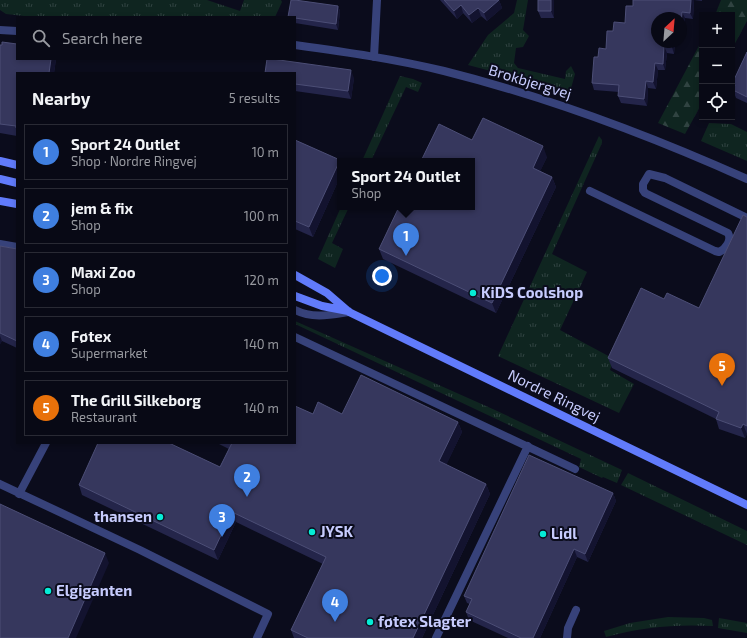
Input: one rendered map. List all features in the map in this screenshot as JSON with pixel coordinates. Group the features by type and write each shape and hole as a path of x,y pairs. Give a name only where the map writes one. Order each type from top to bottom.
{"main road":[{"path":"0,161 16,165"},
{"path":"0,179 16,183"},
{"path":"0,201 15,204"},
{"name":"Nordre Ringvej","path":"296,276 326,293 349,312"},
{"name":"Nordre Ringvej","path":"296,296 322,306 349,312 747,505"}],"street":[{"path":"374,57 377,0"},
{"path":"0,30 16,31"},
{"name":"Brokbjergvej","path":"296,45 374,57 444,71 524,94 621,126 678,148 747,179"},
{"path":"590,190 719,252 726,247 729,239 728,233 645,193 642,188 647,177 652,174 665,178 747,218"},
{"path":"0,244 16,247"},
{"path":"296,310 321,317 349,312"},
{"path":"296,337 575,469"},
{"path":"19,494 45,444"},
{"path":"436,638 528,446"},
{"path":"1,487 140,550 268,614 256,638"},
{"path":"567,638 568,628 576,610"}],"green space":[{"path":"0,0 207,0 240,11 244,0 281,0 282,2 275,16 24,16 6,14 0,10"},
{"path":"517,0 528,0 523,30 529,36 523,47 516,48 514,63 518,68 565,79 566,71 571,66 575,74 570,92 468,65 488,35 514,13"},
{"path":"721,0 747,0 747,21 735,43 735,12 716,12"},
{"path":"699,46 699,108 685,134 658,123"},
{"path":"400,76 422,83 418,92 406,87 372,158 363,158"},
{"path":"709,123 731,124 747,132 747,161 701,141"},
{"path":"599,136 602,143 552,254 587,272 560,330 614,359 610,370 634,384 619,413 498,356"},
{"path":"340,210 348,210 332,243 343,249 335,268 318,259"},
{"path":"296,321 495,410 622,470 617,483 603,477 602,478 579,467 581,459 296,324"},
{"path":"628,473 747,531 747,545 621,485"},
{"path":"668,617 704,618 712,620 713,626 685,625 659,627 606,637 604,631 630,623"},
{"path":"719,618 747,623 747,633 718,628"}],"building":[{"path":"291,0 338,6 336,24 296,18 296,16 288,16"},
{"path":"444,0 499,0 484,13 478,8 469,15 461,5 454,11"},
{"path":"538,0 551,0 551,11 538,11"},
{"path":"633,0 691,0 690,13 651,12 651,48 664,48 663,64 655,63 653,82 646,81 644,99 618,96 619,85 592,83 594,57 598,57 599,48 606,49 607,31 613,31 614,22 625,23 626,6 633,6"},
{"path":"2,42 16,44 16,60 51,60 49,72 16,72 16,126 0,124 0,45 2,45"},
{"path":"747,52 747,97 735,91 735,78"},
{"path":"267,60 279,60 351,70 348,91 296,84 296,72 265,72"},
{"path":"483,118 543,146 533,168 552,177 492,303 379,249 398,210 475,210 475,158 422,158 439,124 472,140"},
{"path":"296,140 337,159 337,166 309,227 296,221"},
{"path":"743,215 747,217 747,426 743,424 741,428 716,419 719,412 608,358 641,288 664,299 667,293 699,308"},
{"path":"0,246 16,249 16,341 0,333"},
{"path":"361,375 458,422 439,461 486,484 413,638 308,638 291,630 326,557 232,512 214,550 79,485 98,444 171,444 220,467 232,444 296,444 296,406 313,414 318,402 342,414"},
{"name":"Lidl","path":"529,455 613,493 585,554 574,549 533,638 521,638 466,612 472,599 464,596"},
{"name":"Elgiganten","path":"0,504 105,553 68,638 0,638"}],"place":[{"name":"Sport 24 Outlet","path":"406,256"},
{"name":"KiDS Coolshop","path":"473,293"},
{"name":"The Grill Silkeborg","path":"722,386"},
{"name":"jem & fix","path":"247,497"},
{"name":"thansen","path":"160,517"},
{"name":"JYSK","path":"312,532"},
{"name":"Lidl","path":"543,534"},
{"name":"Maxi Zoo","path":"222,537"},
{"name":"Elgiganten","path":"48,591"},
{"name":"Føtex","path":"335,622"},
{"name":"føtex Slagter","path":"370,622"}]}
